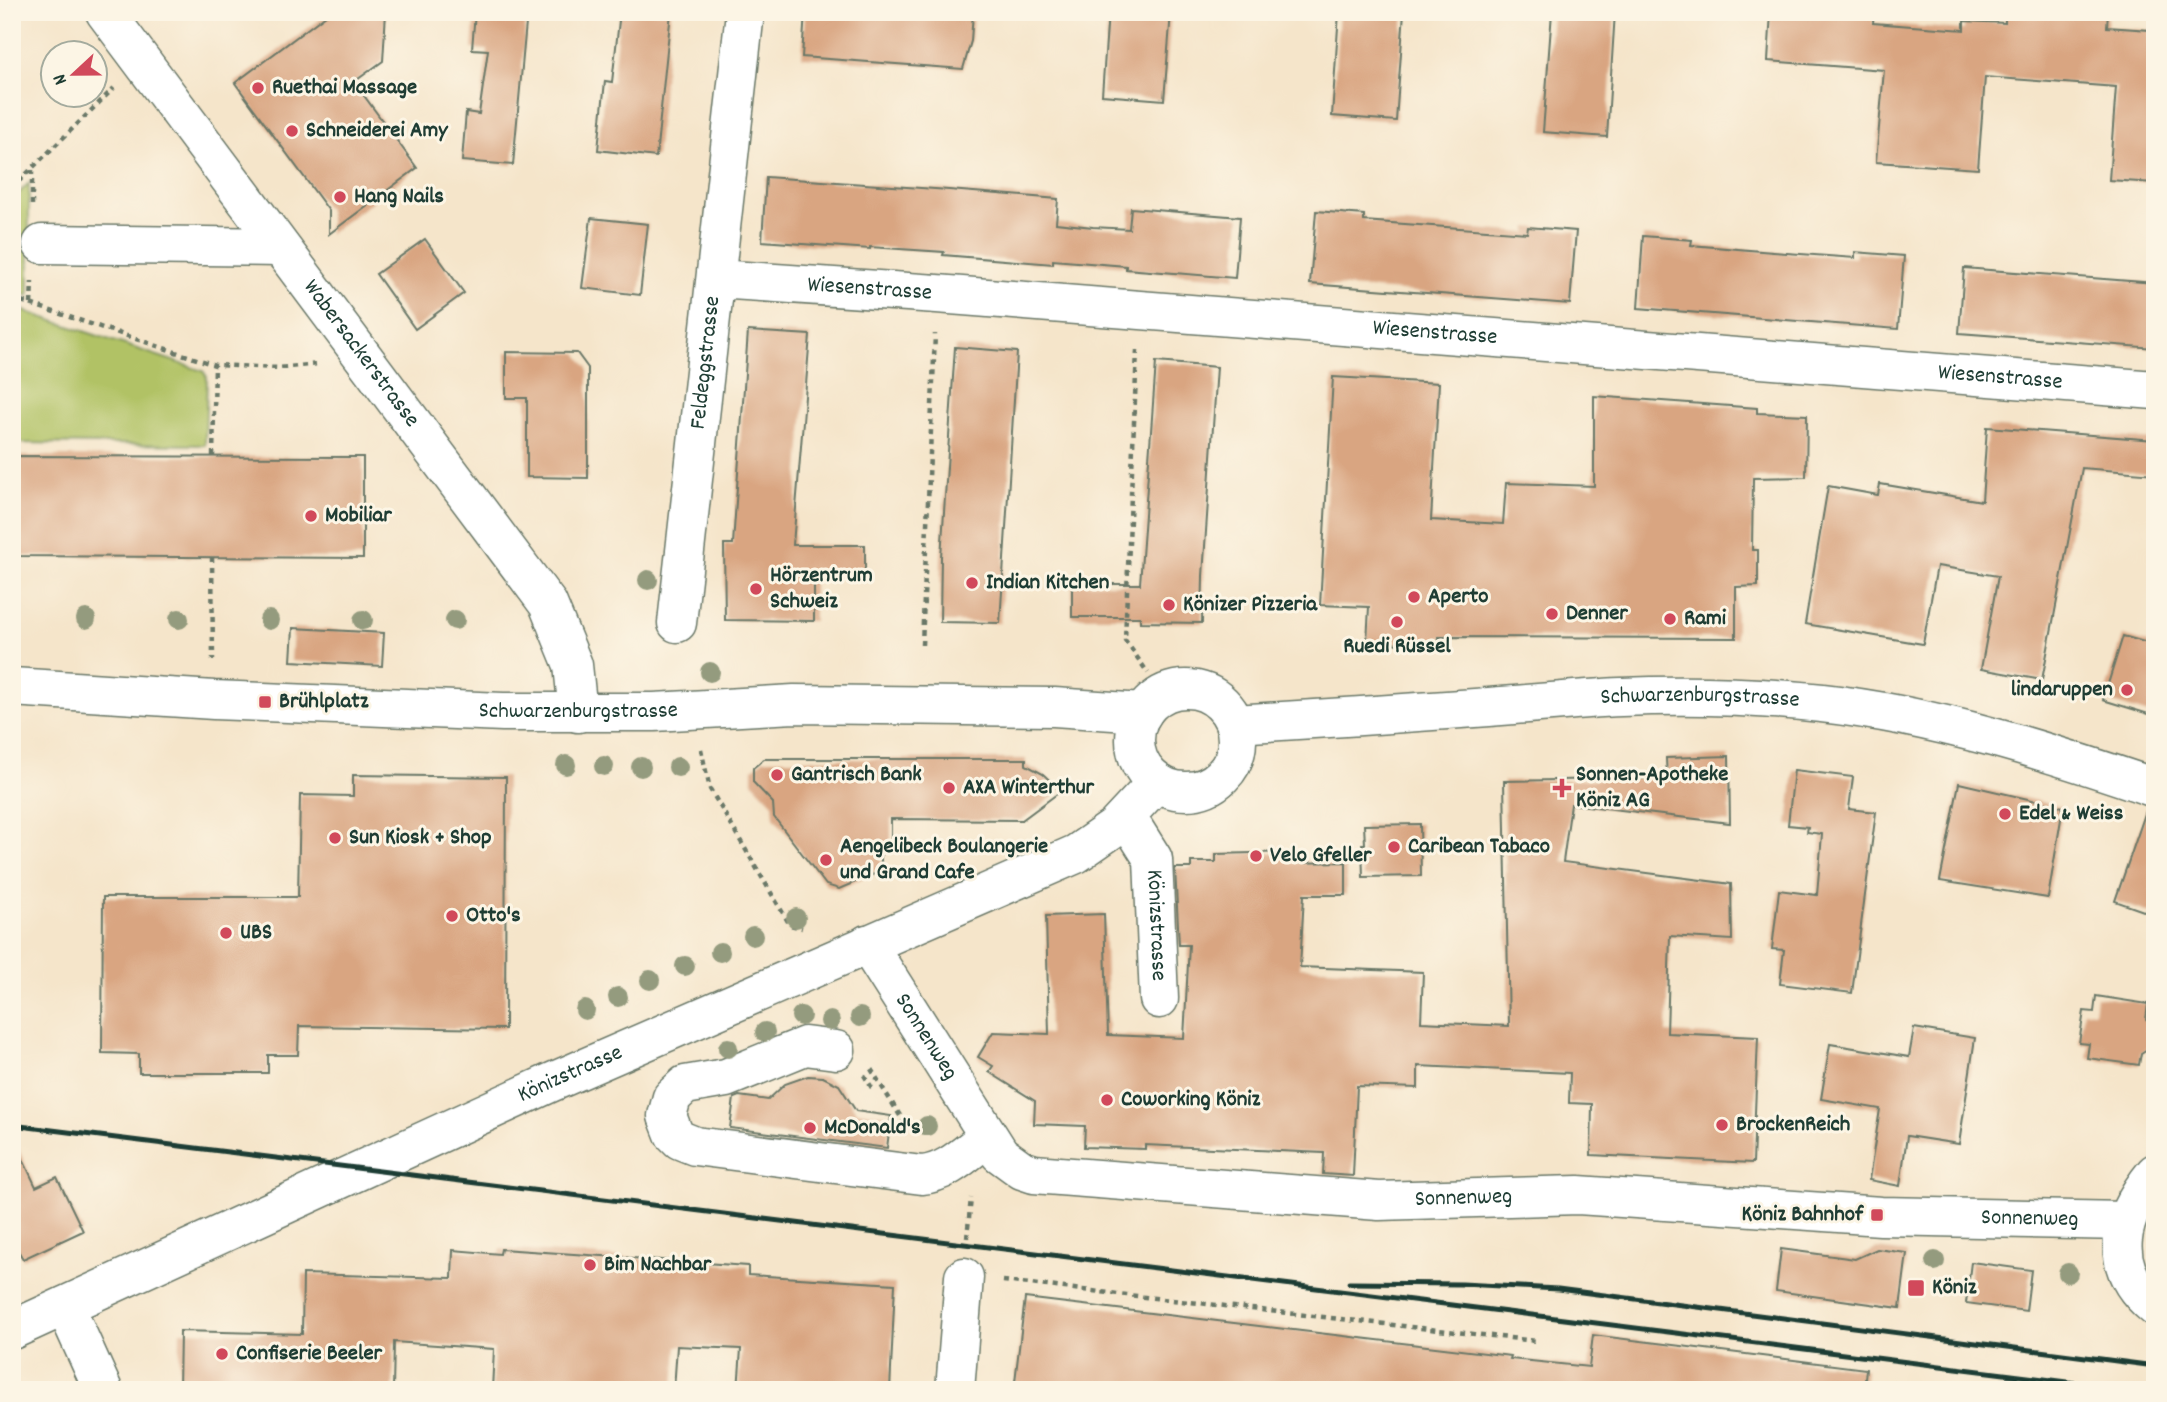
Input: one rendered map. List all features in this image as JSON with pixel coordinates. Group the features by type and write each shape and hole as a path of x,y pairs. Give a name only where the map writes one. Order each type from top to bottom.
{"street":[{"name":"Wabersackerstrasse","path":"105,12 548,604 573,665 578,713"},
{"name":"Feldeggstrasse","path":"677,623 745,12"},
{"path":"42,244 280,247"},
{"name":"Wiesenstrasse","path":"716,279 2155,390"},
{"name":"Schwarzenburgstrasse","path":"12,687 503,712 693,710 808,704 1054,707 1153,704"},
{"path":"1180,689 1198,690 1214,696 1227,709 1235,724 1238,741 1235,758 1226,772 1214,783 1198,790 1181,791 1157,782 1140,763 1136,729 1153,704 1180,689"},
{"name":"Schwarzenburgstrasse","path":"1235,724 1622,697 1758,698 1824,703 1983,733 2083,771 2155,788"},
{"name":"Könizstrasse","path":"12,1330 550,1083 1076,853 1106,835 1157,782"},
{"name":"Könizstrasse","path":"1126,816 1153,859 1159,999"},
{"name":"Sonnenweg","path":"867,944 1000,1154 1010,1163 1034,1174 1379,1201 1578,1195 1904,1217 2126,1221"},
{"path":"855,1062 805,1046 726,1078 685,1085 672,1097 667,1116 674,1134 680,1140 695,1146 922,1175 943,1170 988,1136"},
{"path":"2148,1293 2124,1260 2122,1237 2136,1197 2155,1173"},
{"path":"955,1390 964,1276"},
{"path":"65,1306 103,1390"}],"path":[{"path":"12,188 142,60"},
{"path":"922,645 937,294"},
{"path":"12,298 215,365 279,368 364,360"},
{"path":"1139,310 1125,640 1153,704"},
{"path":"213,456 215,365"},
{"path":"212,557 213,627"},
{"path":"693,710 713,796 790,925 803,928"},
{"path":"855,1062 872,1088"},
{"path":"855,1062 904,1122"},
{"path":"964,1276 1536,1341"}],"green space":[{"path":"29,183 29,296 12,290 12,200"},
{"path":"12,307 203,371 207,377 205,445 12,443"}],"building":[{"path":"330,12 386,12 383,61 354,82 417,168 329,234 329,211 235,83"},
{"path":"475,12 527,12 513,165 462,161 466,112 479,114 488,50 472,49"},
{"path":"620,12 671,12 656,157 598,150 605,81 612,82"},
{"path":"805,12 973,12 971,41 963,69 802,57"},
{"path":"1108,12 1171,12 1164,100 1102,95"},
{"path":"1339,12 1404,12 1396,121 1332,116"},
{"path":"1552,12 1615,12 1607,137 1543,132"},
{"path":"1771,12 1874,12 1873,23 1964,30 1964,21 2005,23 2005,12 2108,12 2107,27 2150,30 2149,45 2155,45 2155,183 2109,180 2116,87 1985,77 1978,169 1876,162 1884,70 1768,61"},
{"path":"766,177 1058,199 1056,223 1093,227 1129,229 1131,208 1240,217 1235,278 1053,260 1053,264 943,255 944,252 762,241"},
{"path":"1316,211 1364,215 1364,221 1527,233 1528,227 1576,231 1570,304 1310,284"},
{"path":"591,218 648,224 640,295 582,288"},
{"path":"1643,236 1692,240 1691,245 1773,252 1855,258 1855,252 1904,256 1898,329 1638,308"},
{"path":"425,239 464,293 415,329 376,274"},
{"path":"1964,268 2155,283 2155,348 1959,333"},
{"path":"748,331 810,335 793,545 865,545 865,578 814,577 814,621 725,620 724,544 733,544"},
{"path":"955,347 1017,352 1000,623 940,622 941,557"},
{"path":"506,352 577,353 588,368 588,478 527,477 527,398 506,398"},
{"path":"1156,362 1217,367 1202,623 1140,622 1140,617 1072,617 1072,584 1140,584"},
{"path":"1333,377 1439,383 1431,520 1503,524 1506,483 1594,486 1594,396 1757,408 1757,413 1807,415 1806,477 1753,478 1752,550 1758,550 1758,586 1736,587 1736,638 1439,637 1438,646 1367,642 1369,607 1320,605"},
{"path":"1987,427 2155,440 2155,474 2082,468 2042,680 1981,669 1998,576 1937,566 1923,644 1805,624 1828,486 1878,495 1880,484 1982,501"},
{"path":"12,456 363,457 363,558 12,556"},
{"path":"293,628 384,633 382,666 291,661"},
{"path":"2123,636 2155,645 2155,716 2103,700"},
{"path":"1729,756 1730,823 1571,804 1563,862 1731,884 1732,940 1670,936 1667,1033 1758,1037 1753,1163 1591,1155 1592,1104 1569,1103 1570,1073 1418,1066 1418,1088 1357,1086 1353,1176 1323,1174 1324,1153 1145,1145 1145,1149 1084,1147 1085,1126 1034,1124 1035,1101 989,1072 993,1066 978,1057 993,1032 1049,1034 1046,916 1104,914 1108,1035 1184,1038 1189,945 1179,945 1175,868 1191,868 1191,862 1216,862 1216,854 1291,852 1291,863 1346,862 1346,895 1304,895 1300,967 1423,972 1421,1022 1509,1026 1504,781 1667,778 1666,758"},
{"path":"764,759 1026,759 1026,765 1043,774 1061,791 1022,820 891,819 891,850 881,850 881,871 839,889 826,885 774,817 773,803 753,782 753,768"},
{"path":"1794,770 1853,777 1849,809 1876,812 1852,993 1780,984 1784,950 1772,949 1779,890 1817,895 1822,834 1807,832 1808,827 1788,825"},
{"path":"353,775 506,777 505,1029 299,1026 298,1055 268,1055 268,1073 139,1073 139,1054 102,1053 103,897 298,897 300,795 353,796"},
{"path":"1959,783 2063,807 2048,898 1940,881"},
{"path":"2147,808 2155,809 2155,915 2115,901"},
{"path":"1420,824 1421,876 1363,877 1364,825"},
{"path":"2096,996 2148,1004 2146,1020 2155,1030 2155,1044 2141,1053 2139,1065 2087,1058 2089,1044 2079,1043 2084,1011 2094,1012"},
{"path":"1914,1028 1975,1038 1959,1144 1907,1136 1900,1186 1869,1180 1880,1109 1821,1099 1830,1044 1909,1057"},
{"name":"McDonald's","path":"808,1076 823,1077 839,1085 856,1111 891,1116 887,1148 730,1128 734,1098 739,1096 768,1100 785,1084"},
{"path":"12,1136 36,1187 57,1177 83,1231 23,1259 12,1240"},
{"path":"501,1249 748,1266 748,1275 895,1284 890,1390 738,1390 741,1349 677,1346 674,1390 492,1390 494,1349 394,1342 393,1390 179,1390 180,1331 302,1334 303,1274 452,1278 453,1250 500,1254"},
{"path":"1781,1249 1855,1259 1877,1249 1907,1253 1900,1308 1776,1291"},
{"path":"1971,1262 2031,1270 2026,1311 1966,1303"},
{"path":"1025,1298 1589,1367 1593,1335 1866,1369 1864,1390 1014,1390"}],"railway":[{"path":"12,1125 2132,1390"},
{"path":"1349,1283 1462,1284 1558,1289 2155,1366"}],"place":[{"name":"Ruethai Massage","path":"258,88"},
{"name":"Schneiderei Amy","path":"292,131"},
{"name":"Hang Nails","path":"340,197"},
{"name":"Mobiliar","path":"311,516"},
{"name":"Indian Kitchen","path":"972,583"},
{"name":"Hörzentrum Schweiz","path":"756,589"},
{"name":"Aperto","path":"1414,597"},
{"name":"Könizer Pizzeria","path":"1169,605"},
{"name":"Denner","path":"1552,614"},
{"name":"Rami","path":"1670,619"},
{"name":"Ruedi Rüssel","path":"1397,622"},
{"name":"lindaruppen","path":"2127,690"},
{"name":"Brühlplatz","path":"265,702"},
{"name":"Gantrisch Bank","path":"777,775"},
{"name":"AXA Winterthur","path":"949,788"},
{"name":"Sonnen-Apotheke Köniz AG","path":"1562,788"},
{"name":"Edel & Weiss","path":"2005,814"},
{"name":"Sun Kiosk + Shop","path":"335,838"},
{"name":"Caribean Tabaco","path":"1394,847"},
{"name":"Velo Gfeller","path":"1256,856"},
{"name":"Aengelibeck Boulangerie und Grand Cafe","path":"826,860"},
{"name":"Otto's","path":"452,916"},
{"name":"UBS","path":"226,933"},
{"name":"Coworking Köniz","path":"1107,1100"},
{"name":"BrockenReich","path":"1722,1125"},
{"name":"McDonald's","path":"810,1128"},
{"name":"Köniz Bahnhof","path":"1877,1215"},
{"name":"Bim Nachbar","path":"590,1265"},
{"name":"Köniz","path":"1916,1288"},
{"name":"Confiserie Beeler","path":"222,1354"}]}
